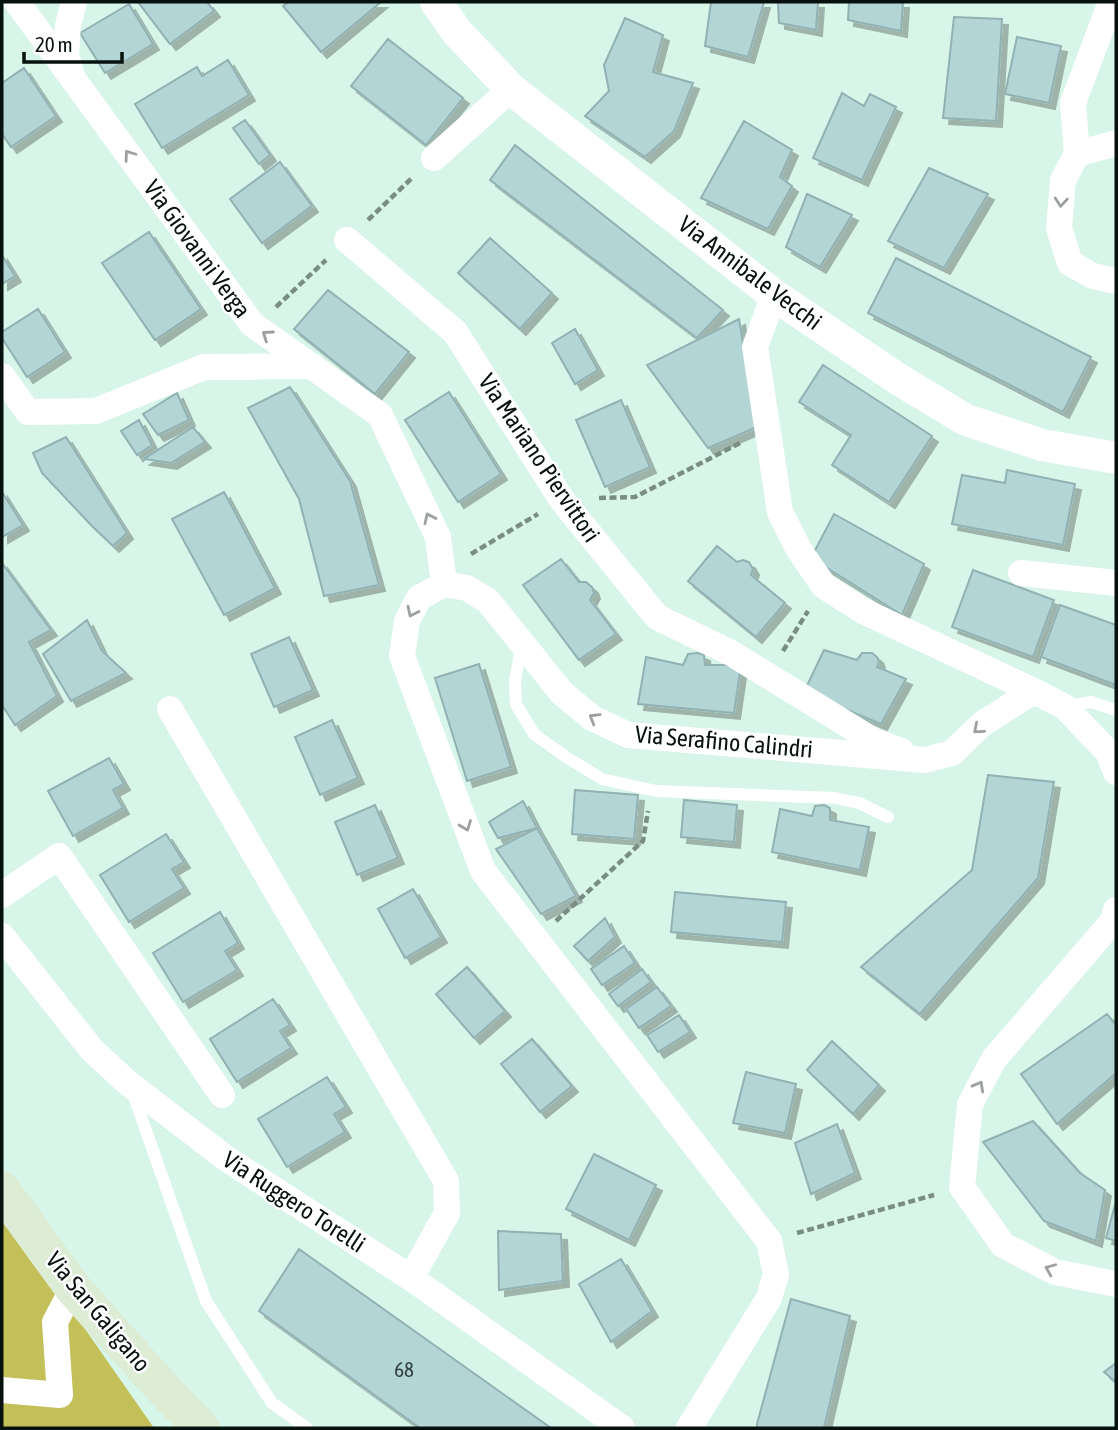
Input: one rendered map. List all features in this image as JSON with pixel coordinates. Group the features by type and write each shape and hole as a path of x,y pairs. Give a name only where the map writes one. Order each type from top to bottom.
{"main road":[{"name":"Via San Galigano","path":"2,1190 73,1288 201,1428"}],"street":[{"name":"Via Giovanni Verga","path":"17,2 252,324 380,415 438,537 443,577"},
{"path":"72,78 66,54 68,25 74,2"},
{"name":"Via Annibale Vecchi","path":"436,2 457,32 511,89 774,295 898,379 966,420 1042,445 1116,458"},
{"path":"1111,2 1073,103 1077,154 1063,180 1059,228 1070,262 1093,275 1116,281"},
{"path":"434,158 511,89"},
{"path":"1077,154 1116,143"},
{"name":"Via Mariano Piervittori","path":"347,240 455,332 562,500 657,617 731,653 874,741 925,761"},
{"path":"774,295 755,347 779,512 799,550 824,586 863,611 1065,707 1108,752 1116,772"},
{"path":"2,376 28,412 96,411 204,367 312,366"},
{"path":"1021,573 1116,583"},
{"path":"443,577 419,598 407,621 402,656 483,871 769,1241 776,1274 769,1298 689,1428"},
{"name":"Via Serafino Calindri","path":"443,577 488,601 562,693 592,718 628,734 925,761 952,753 982,724 1034,691"},
{"path":"170,709 446,1181 447,1213 411,1278"},
{"path":"2,895 60,856 222,1095"},
{"path":"1116,910 1113,921 994,1059 970,1104 962,1187 1003,1245 1055,1272 1116,1283"},
{"name":"Via Ruggero Torelli","path":"2,936 93,1050 129,1084 227,1158 411,1278 622,1428"},
{"path":"2,1390 60,1395 55,1322 73,1288"}],"lane":[{"path":"522,643 515,680 516,704 534,734 566,758 602,779 651,790 835,798 859,803 888,817"},
{"path":"1065,707 1091,702 1116,710"},
{"path":"129,1084 205,1301 272,1403 307,1428"}],"path":[{"path":"635,497 767,429"},
{"path":"443,577 562,500"},
{"path":"536,940 643,841 651,790"},
{"path":"769,1241 962,1187"}],"shaded area":[{"path":"2,1215 32,1253 154,1428 2,1428"}],"building":[{"path":"138,2 207,2 214,11 170,44"},
{"path":"289,2 381,2 321,52 283,6"},
{"path":"711,2 764,2 748,57 705,46"},
{"path":"778,2 818,2 816,30 779,23"},
{"path":"849,2 903,2 901,31 848,20"},
{"path":"129,4 153,44 105,73 80,33"},
{"path":"954,17 1002,19 996,121 943,118"},
{"path":"625,18 663,35 653,72 693,83 674,131 645,157 585,116 609,91 604,65"},
{"path":"1017,37 1061,46 1049,103 1005,94"},
{"path":"388,39 463,98 426,145 351,86"},
{"path":"228,60 249,95 162,148 135,104 197,67 202,76"},
{"path":"24,68 56,116 11,147 2,134 2,83"},
{"path":"842,93 864,106 870,94 896,107 862,180 813,158"},
{"path":"245,120 270,155 259,164 233,128"},
{"path":"744,121 792,150 780,177 792,186 768,229 701,198"},
{"path":"515,145 723,310 697,338 490,180"},
{"path":"280,162 312,206 262,243 230,199"},
{"path":"929,168 988,194 944,268 888,241"},
{"path":"807,194 852,215 820,267 786,247"},
{"path":"149,232 201,309 155,340 102,263"},
{"path":"490,238 552,293 520,329 458,273"},
{"path":"2,255 15,276 2,284"},
{"path":"896,258 1091,357 1063,412 868,313"},
{"path":"328,290 409,352 375,394 294,329"},
{"path":"38,309 65,352 27,377 2,338 2,332"},
{"path":"739,319 757,427 708,448 647,365"},
{"path":"575,329 598,370 575,384 552,343"},
{"path":"823,365 932,436 889,502 832,465 851,435 799,402"},
{"path":"290,387 350,481 379,585 324,596 299,499 248,408"},
{"path":"449,392 501,474 458,502 405,420"},
{"path":"177,393 189,420 158,435 143,414"},
{"path":"621,400 650,467 605,487 576,420"},
{"path":"139,420 152,445 137,455 121,431"},
{"path":"193,427 205,442 171,463 144,459"},
{"path":"66,437 127,533 113,546 42,473 33,453"},
{"path":"1007,470 1075,484 1063,545 952,524 962,475 1005,483"},
{"path":"2,492 23,525 2,537"},
{"path":"224,492 275,588 224,615 172,519"},
{"path":"834,514 924,564 902,615 811,558"},
{"path":"717,546 737,562 749,562 753,569 751,575 785,603 756,637 688,581"},
{"path":"561,559 579,582 586,582 592,587 594,593 590,600 616,634 579,660 523,585"},
{"path":"2,563 51,630 29,642 57,696 15,725 2,705"},
{"path":"973,570 1054,600 1033,657 952,627"},
{"path":"1060,605 1116,625 1116,685 1041,657"},
{"path":"87,620 102,651 126,673 71,701 43,654"},
{"path":"289,637 313,690 274,707 251,654"},
{"path":"824,650 857,660 862,653 872,653 879,662 877,667 906,679 881,724 804,692"},
{"path":"688,654 704,655 705,665 741,665 734,713 638,704 646,657 683,665"},
{"path":"479,664 511,767 467,781 435,678"},
{"path":"332,720 358,778 320,795 295,737"},
{"path":"109,758 124,784 113,790 123,808 73,836 48,791"},
{"path":"988,775 1054,782 1038,878 920,1014 861,967 972,870"},
{"path":"575,790 638,795 634,839 572,834"},
{"path":"684,800 737,805 734,842 681,837"},
{"path":"523,801 537,828 498,838 489,822"},
{"path":"375,805 398,858 357,875 335,822"},
{"path":"824,805 830,808 830,820 869,827 860,870 772,852 780,809 812,816 815,806"},
{"path":"537,828 576,896 541,914 496,849"},
{"path":"166,834 184,862 172,869 184,888 129,922 100,875"},
{"path":"413,889 441,937 405,958 378,909"},
{"path":"675,892 786,902 782,942 671,932"},
{"path":"220,912 238,943 225,951 237,970 183,1002 153,953"},
{"path":"605,918 615,937 588,961 574,946"},
{"path":"624,946 635,963 602,985 591,969"},
{"path":"467,967 505,1011 474,1038 436,994"},
{"path":"642,969 651,982 618,1006 609,994"},
{"path":"657,987 671,1006 639,1028 626,1009"},
{"path":"273,999 290,1025 280,1031 291,1048 237,1082 210,1039"},
{"path":"1107,1014 1116,1025 1116,1073 1057,1124 1021,1074"},
{"path":"679,1015 690,1032 658,1052 647,1035"},
{"path":"532,1039 572,1086 540,1112 501,1064"},
{"path":"832,1041 879,1085 853,1114 807,1070"},
{"path":"746,1072 796,1084 785,1133 733,1123"},
{"path":"327,1077 346,1107 334,1114 345,1132 287,1167 258,1119"},
{"path":"1033,1121 1080,1173 1105,1190 1096,1241 1044,1221 983,1142"},
{"path":"837,1124 855,1173 811,1194 795,1143"},
{"path":"594,1154 656,1185 629,1240 566,1209"},
{"path":"1116,1201 1116,1241 1106,1238"},
{"path":"498,1231 561,1234 563,1281 499,1290"},
{"path":"299,1249 551,1428 420,1428 259,1311"},
{"path":"621,1259 652,1311 611,1342 579,1284"},
{"path":"791,1299 850,1316 824,1428 757,1428 757,1424"},
{"path":"1116,1363 1116,1382 1104,1372"}]}
